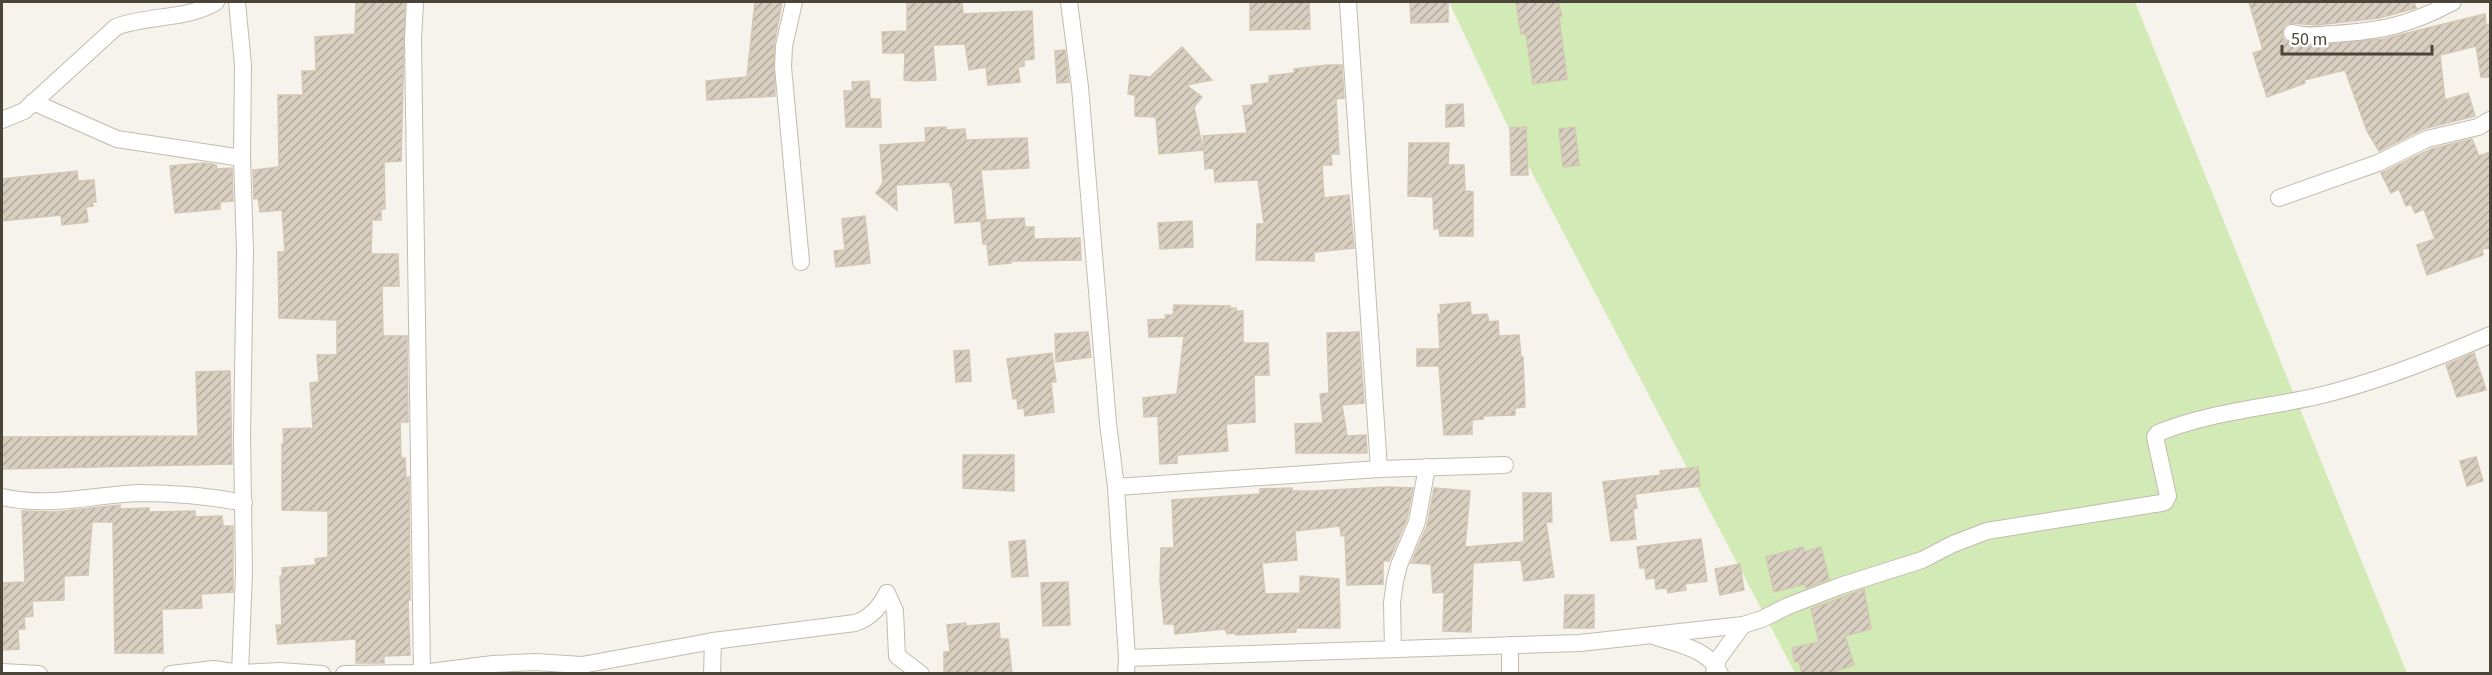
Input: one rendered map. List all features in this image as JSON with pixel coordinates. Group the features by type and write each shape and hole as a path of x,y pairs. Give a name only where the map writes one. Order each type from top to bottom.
{"street":[{"path":"2,120 16,116 116,27 130,22 180,14 216,2"},
{"path":"237,2 243,65 242,158 245,251 244,572 240,673"},
{"path":"415,2 413,39 422,673"},
{"path":"794,2 784,46 783,67 801,262"},
{"path":"1070,2 1080,87 1108,423 1116,487 1127,666 1393,650 1580,643 1647,635 1710,631 1743,625 1840,586 1922,560 1953,544 1987,531 2161,503 2168,499 2168,496 2155,446 2155,437 2158,433 2222,415 2349,388 2406,369 2490,335"},
{"path":"1348,2 1379,469"},
{"path":"2292,33 2313,36 2385,30 2420,18 2453,2"},
{"path":"33,102 117,139 242,158"},
{"path":"2279,198 2378,164 2427,139 2478,127 2490,120"},
{"path":"1116,487 1379,469 1505,465"},
{"path":"1393,650 1392,603 1395,581 1416,522 1427,467"},
{"path":"2,497 22,502 46,503 149,494 213,497 244,504"},
{"path":"344,674 422,673 493,664 536,662 582,666 713,641 855,623 862,621 879,608 887,593 895,611 897,656 921,674"},
{"path":"1717,671 1722,653 1743,625"},
{"path":"1647,635 1698,651 1717,671"},
{"path":"712,674 713,641"},
{"path":"1510,645 1510,674"},
{"path":"171,674 214,669 240,673 280,671 322,674"},
{"path":"2,672 39,674"}],"green space":[{"path":"1449,2 2135,2 2407,673 1795,673 1510,131"}],"building":[{"path":"356,2 405,2 401,161 384,162 385,209 381,209 381,220 372,220 371,254 398,254 399,286 382,286 383,336 407,336 408,422 400,422 401,458 405,458 406,478 409,477 410,655 384,656 384,663 356,663 356,639 278,644 276,625 282,625 280,576 282,576 282,568 316,565 315,559 328,557 328,511 282,510 282,444 284,444 283,429 313,428 310,383 319,382 317,355 337,355 337,320 279,318 278,252 285,252 282,210 260,212 258,198 254,199 253,170 279,167 278,95 303,95 302,71 316,71 315,37 355,34"},
{"path":"755,2 782,2 774,45 775,96 707,100 706,81 747,77"},
{"path":"907,2 962,2 963,14 1032,11 1034,59 1024,60 1024,66 1018,67 1020,82 988,85 986,67 969,70 965,44 933,45 936,80 904,80 905,53 883,53 882,32 907,31"},
{"path":"1250,2 1309,2 1310,29 1250,30"},
{"path":"1410,2 1448,2 1448,22 1411,23"},
{"path":"1516,2 1558,2 1562,16 1559,17 1567,79 1533,84 1526,33 1521,34"},
{"path":"2249,2 2414,2 2416,8 2379,18 2317,25 2290,23 2284,26 2282,35 2285,41 2307,46 2383,39 2485,14 2486,25 2490,24 2490,77 2481,77 2476,46 2440,55 2445,100 2468,93 2475,116 2423,129 2379,151 2367,131 2345,70 2304,80 2305,83 2267,97 2253,53 2263,50"},
{"path":"1182,47 1212,80 1186,85 1202,97 1194,107 1203,150 1159,154 1156,117 1135,116 1135,95 1128,94 1130,75 1150,77"},
{"path":"1065,50 1069,82 1057,83 1055,51"},
{"path":"1342,65 1344,98 1336,99 1339,154 1331,154 1332,165 1322,165 1324,198 1349,195 1354,248 1314,252 1314,261 1256,260 1257,224 1264,224 1258,180 1215,182 1214,168 1205,169 1203,136 1247,133 1243,106 1253,105 1251,85 1269,83 1269,76 1294,73 1294,69"},
{"path":"869,81 870,99 880,99 881,127 846,127 844,91 853,91 852,82"},
{"path":"1463,104 1464,126 1446,127 1446,105"},
{"path":"946,127 946,130 965,129 966,140 1027,138 1029,168 981,170 986,220 1024,218 1025,227 1034,227 1034,239 1080,238 1081,260 1011,261 1011,263 989,265 987,244 983,244 981,221 955,223 950,182 896,185 897,210 876,193 883,183 880,145 926,142 925,128"},
{"path":"1526,127 1528,175 1511,175 1510,128"},
{"path":"1575,127 1579,165 1563,167 1559,129"},
{"path":"2472,139 2479,156 2490,152 2490,248 2482,249 2483,255 2427,275 2417,245 2435,239 2424,209 2415,213 2411,204 2406,206 2399,189 2391,193 2381,173 2431,149"},
{"path":"1409,143 1449,143 1448,165 1464,165 1465,191 1473,192 1473,236 1440,236 1439,228 1434,229 1433,197 1408,196"},
{"path":"204,163 216,165 217,169 232,168 233,201 220,202 220,209 175,213 170,166"},
{"path":"77,171 78,181 94,180 96,202 92,202 93,206 86,207 88,222 62,225 61,215 2,221 2,179"},
{"path":"865,216 870,263 836,267 834,251 845,250 842,219"},
{"path":"1192,221 1193,247 1160,249 1158,223"},
{"path":"1470,302 1471,315 1487,314 1489,322 1498,321 1499,336 1519,335 1521,357 1523,357 1525,407 1515,408 1515,415 1483,416 1483,419 1472,420 1472,434 1444,435 1439,366 1417,366 1417,349 1440,349 1438,314 1441,314 1440,305"},
{"path":"1174,305 1230,306 1230,308 1236,308 1236,311 1243,311 1243,343 1268,343 1269,375 1254,375 1255,422 1226,424 1228,451 1177,455 1177,463 1160,464 1158,416 1144,417 1143,398 1177,394 1184,336 1149,337 1148,320 1166,319 1165,315 1173,315"},
{"path":"1088,332 1091,357 1056,362 1055,334"},
{"path":"1359,332 1364,403 1342,405 1347,436 1366,435 1367,453 1296,453 1295,424 1323,423 1320,394 1329,393 1327,333"},
{"path":"969,350 971,381 956,382 954,351"},
{"path":"1052,353 1056,382 1051,382 1054,412 1025,416 1024,408 1018,409 1017,398 1013,399 1007,359"},
{"path":"2474,353 2486,390 2457,397 2446,365"},
{"path":"230,371 232,464 2,469 2,437 198,436 196,372"},
{"path":"963,455 1014,455 1014,491 963,488"},
{"path":"2476,457 2483,481 2467,486 2460,461"},
{"path":"1698,467 1700,486 1635,494 1637,508 1633,509 1636,539 1611,541 1603,482 1661,475 1660,471"},
{"path":"1386,487 1413,488 1407,519 1389,561 1383,561 1383,584 1347,585 1345,535 1341,536 1340,526 1295,531 1297,560 1262,563 1265,594 1300,593 1300,576 1339,579 1340,628 1296,628 1296,632 1236,635 1235,633 1227,634 1225,629 1175,634 1174,624 1164,624 1160,581 1161,548 1174,548 1172,500 1260,494 1260,489 1292,488 1292,491 1314,491"},
{"path":"1434,488 1470,491 1465,547 1524,542 1523,493 1551,493 1552,522 1546,522 1554,577 1524,581 1521,560 1473,563 1471,632 1443,631 1444,592 1433,593 1431,564 1411,563 1427,526"},
{"path":"120,505 120,509 149,508 149,512 195,511 195,517 222,516 223,526 233,526 233,592 201,594 202,608 162,609 163,653 115,653 113,522 92,522 88,575 64,576 64,600 32,601 33,616 24,617 25,629 18,629 19,649 2,650 3,583 25,582 22,511 54,512"},
{"path":"1701,539 1707,581 1685,584 1686,590 1668,593 1667,588 1656,589 1655,578 1646,579 1645,568 1640,568 1637,547"},
{"path":"1025,540 1028,576 1012,577 1009,542"},
{"path":"1803,547 1804,552 1821,547 1829,579 1806,588 1805,584 1774,592 1766,557"},
{"path":"1740,564 1744,590 1720,595 1715,569"},
{"path":"1068,582 1070,625 1043,626 1041,583"},
{"path":"1864,589 1871,629 1845,636 1854,665 1827,674 1802,674 1799,661 1795,662 1792,648 1819,642 1811,609"},
{"path":"1565,595 1594,595 1594,628 1564,628"},
{"path":"966,623 966,626 999,623 1000,639 1008,639 1012,674 944,674 944,652 950,652 947,625"}]}
